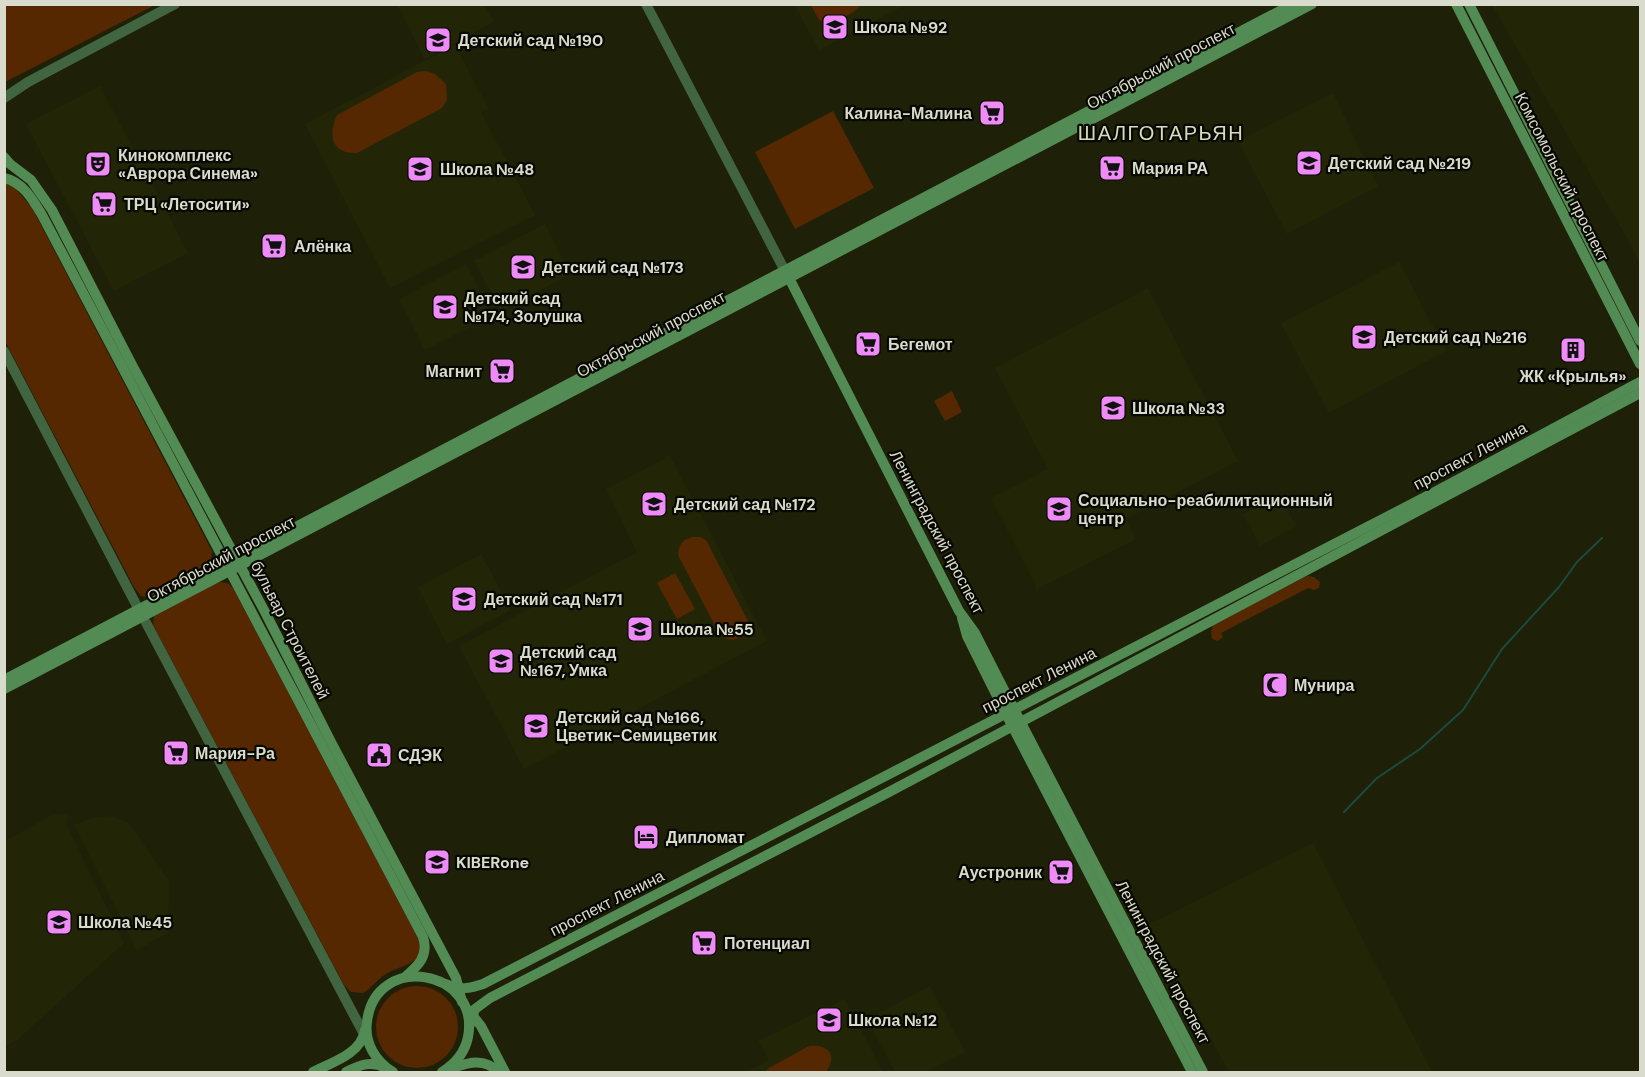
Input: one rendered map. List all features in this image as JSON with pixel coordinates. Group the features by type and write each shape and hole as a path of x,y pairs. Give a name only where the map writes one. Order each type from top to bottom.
{"main road":[{"name":"Октябрьский проспект","path":"4,680 234,565 1293,4"},
{"name":"Октябрьский проспект","path":"787,274 1312,4"},
{"name":"Комсомольский проспект","path":"1456,4 1641,364"},
{"name":"Комсомольский проспект","path":"1469,4 1641,341"},
{"name":"бульвар Строителей","path":"4,157 31,180 52,210 423,937 426,946 424,955 416,968 405,977 390,983 378,994 370,1007 367,1034"},
{"name":"бульвар Строителей","path":"4,178 13,180 26,192 42,215 234,565 456,978 469,1027"},
{"name":"Ленинградский проспект","path":"787,274 959,611 975,633 1010,712 1192,1072"},
{"name":"проспект Ленина","path":"460,988 470,988 493,979 1422,498 1641,382"},
{"name":"проспект Ленина","path":"472,1014 480,1004 490,998 1016,724 1641,393"},
{"name":"Октябрьский проспект","path":"4,689 141,613"},
{"name":"Ленинградский проспект","path":"1016,724 1203,1072"},
{"path":"405,977 422,976 460,988"},
{"path":"446,984 481,1026 505,1072"},
{"path":"445,1070 455,1062 465,1048 472,1014"},
{"path":"313,1072 355,1050 367,1034 384,1067"},
{"path":"445,1070 464,1064 482,1063 491,1065 499,1072"},
{"path":"346,1072 362,1065 374,1064 384,1067"}],"street":[{"path":"5,98 28,82 175,4"},
{"name":"Ленинградский проспект","path":"646,4 787,274"},
{"path":"4,351 141,613 367,1034"}],"shaded area":[{"path":"5,4 155,4 155,5 5,82"},
{"name":"Детский сад №190","path":"397,5 484,5 494,22 425,59"},
{"name":"Школа №92","path":"795,5 906,5 819,50"},
{"path":"811,5 861,5 847,16 830,22 819,20"},
{"path":"1492,5 1640,5 1640,265 1631,245"},
{"name":"Школа №48","path":"455,45 489,109 481,112 535,215 390,288 305,124"},
{"path":"426,71 435,74 446,84 447,100 442,108 357,153 337,147 333,130 337,115 417,72"},
{"path":"100,86 188,253 114,291 26,124"},
{"name":"Детский сад №219","path":"1333,93 1378,186 1287,234 1238,141"},
{"path":"833,111 874,188 795,229 755,152"},
{"path":"4,183 14,187 32,208 212,551 211,561 205,567 148,597 141,596 134,587 5,341"},
{"name":"Детский сад №173","path":"545,224 571,274 501,311 474,261"},
{"name":"Детский сад №216","path":"1399,262 1446,351 1329,413 1281,323"},
{"name":"Детский сад №174, Золушка","path":"466,264 492,316 425,350 399,299"},
{"name":"Школа №33","path":"1148,288 1238,461 1126,519 1136,539 1037,589 991,498 1048,469 995,368"},
{"path":"952,391 962,412 945,421 934,401"},
{"name":"Школа №55","path":"670,456 767,641 524,769 459,646 637,552 606,489"},
{"path":"1279,495 1296,526 1260,546 1243,514"},
{"path":"692,537 706,540 749,623 745,633 734,640 720,635 679,557 681,545"},
{"name":"Детский сад №171","path":"481,554 511,610 447,644 418,587"},
{"path":"675,573 695,609 677,619 657,583"},
{"path":"1307,576 1314,577 1320,582 1319,588 1314,590 1308,588 1221,633 1223,637 1218,641 1212,639 1213,625"},
{"path":"221,582 233,588 419,940 420,949 415,960 383,976 363,993 351,992 344,985 153,625 154,616 215,583"},
{"name":"Школа №45","path":"68,814 66,824 124,943 18,1039 5,1047 5,841 52,815"},
{"path":"111,816 128,822 169,881 168,933 137,950 74,825 92,818"},
{"path":"1313,843 1432,1072 1229,1072 1149,924"},
{"path":"417,986 433,989 446,998 455,1011 458,1027 455,1043 446,1056 433,1065 417,1068 401,1065 388,1056 379,1043 376,1027 379,1011 388,998 401,989"},
{"path":"930,986 965,1052 926,1072 895,1072 867,1019"},
{"name":"Школа №12","path":"845,999 883,1072 746,1072 769,1060 758,1041"},
{"path":"809,1046 821,1047 829,1052 831,1060 826,1072 765,1072 769,1068"}],"waterway":[{"path":"1344,812 1377,778 1420,749 1463,710 1502,649 1559,587 1577,562 1602,538"}],"place":[{"name":"Школа №92","path":"835,27"},
{"name":"Детский сад №190","path":"438,40"},
{"name":"Калина-Малина","path":"992,113"},
{"name":"Детский сад №219","path":"1309,163"},
{"name":"Кинокомплекс «Аврора Синема»","path":"98,164"},
{"name":"Мария РА","path":"1112,168"},
{"name":"Школа №48","path":"420,169"},
{"name":"ТРЦ «Летосити»","path":"104,204"},
{"name":"Алёнка","path":"274,246"},
{"name":"Детский сад №173","path":"523,267"},
{"name":"Детский сад №174, Золушка","path":"445,307"},
{"name":"Детский сад №216","path":"1364,337"},
{"name":"Бегемот","path":"868,344"},
{"name":"ЖК «Крылья»","path":"1573,350"},
{"name":"Магнит","path":"502,371"},
{"name":"Школа №33","path":"1113,408"},
{"name":"Детский сад №172","path":"654,504"},
{"name":"Социально-реабилитационный центр","path":"1059,509"},
{"name":"Детский сад №171","path":"464,599"},
{"name":"Школа №55","path":"640,629"},
{"name":"Детский сад №167, Умка","path":"501,661"},
{"name":"Мунира","path":"1275,685"},
{"name":"Детский сад №166, Цветик-Семицветик","path":"536,726"},
{"name":"Мария-Ра","path":"176,753"},
{"name":"СДЭК","path":"379,755"},
{"name":"Дипломат","path":"646,837"},
{"name":"KIBERone","path":"437,862"},
{"name":"Аустроник","path":"1061,872"},
{"name":"Школа №45","path":"59,922"},
{"name":"Потенциал","path":"704,943"},
{"name":"Школа №12","path":"829,1020"}],"district":[{"name":"ШАЛГОТАРЬЯН","path":"1161,133"}]}
